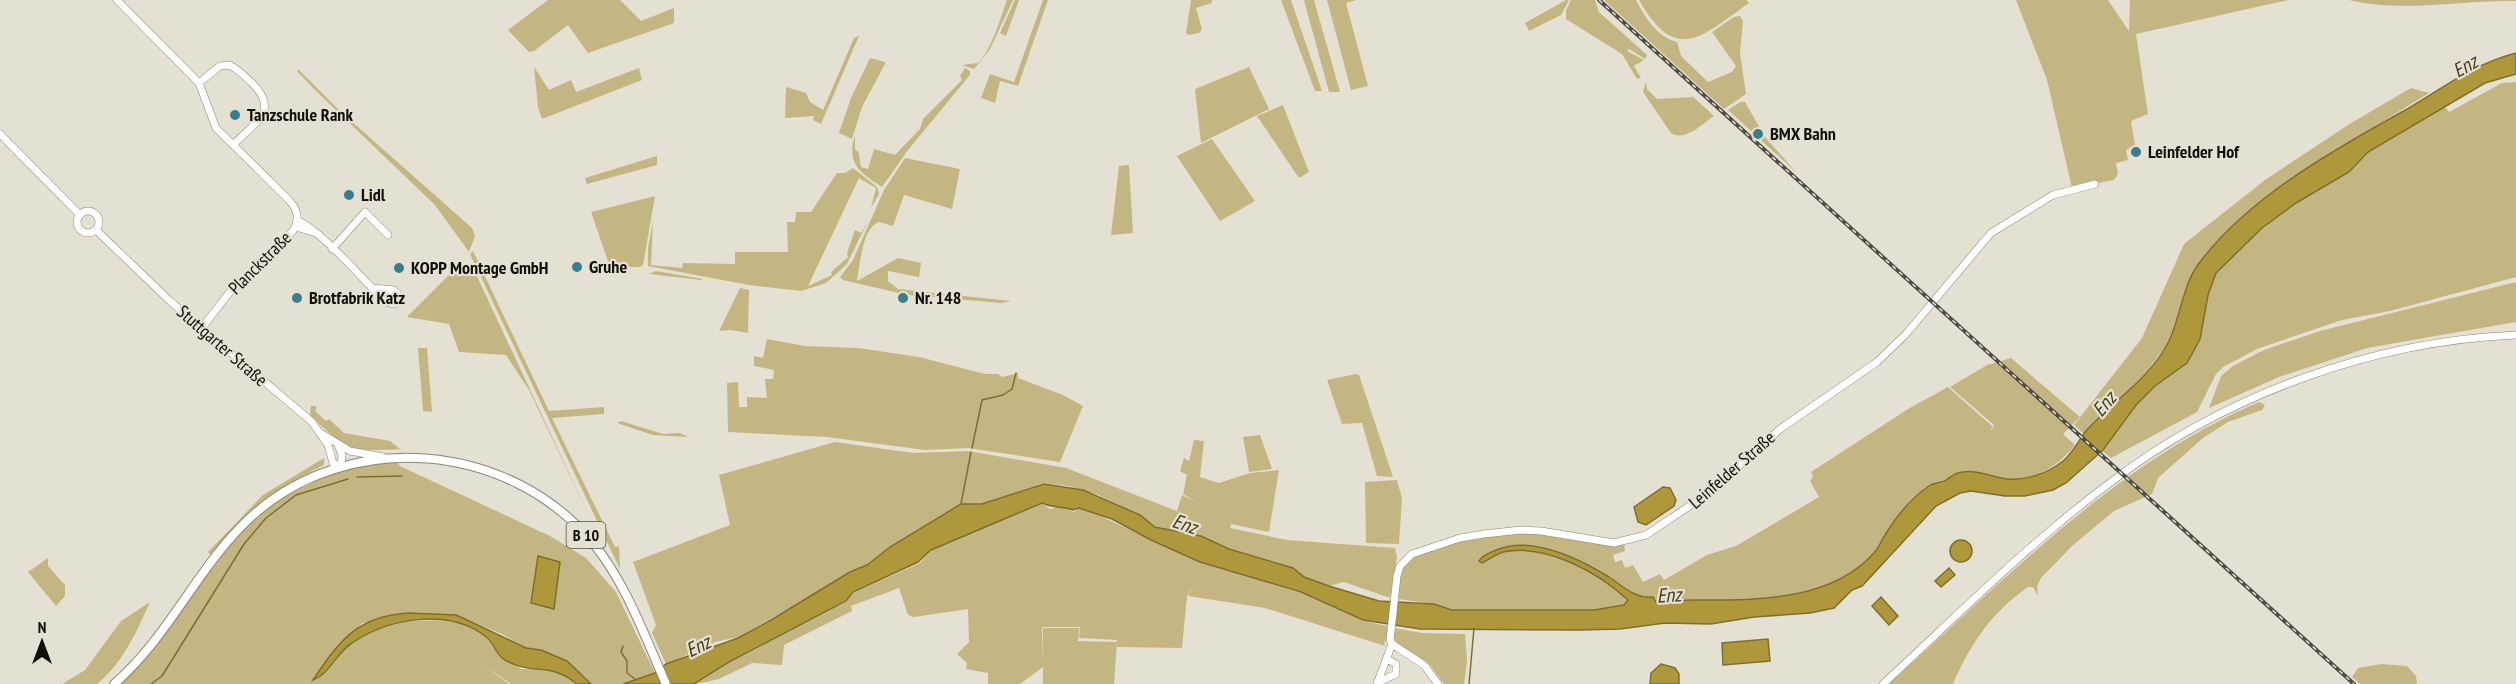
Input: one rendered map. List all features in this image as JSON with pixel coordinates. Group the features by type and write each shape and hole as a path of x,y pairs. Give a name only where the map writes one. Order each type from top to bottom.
{"main road":[{"name":"B 10","path":"114,684 153,643 217,556 251,517 287,490 340,466 388,457 422,458 462,464 501,477 543,499 577,526 600,552 666,684"}],"street":[{"name":"Planckstraße","path":"117,0 199,83 213,123 291,202 297,211 297,224 229,292 201,328"},
{"path":"199,83 218,67 229,65 264,96 266,104 264,112 233,145"},
{"name":"Stuttgarter Straße","path":"0,134 80,215"},
{"name":"Leinfelder Straße","path":"1392,644 1394,597 1400,566 1408,557 1460,538 1521,530 1614,543 1641,538 1709,493 1780,429 1877,362 1906,334 1991,233 2053,195 2095,184"},
{"name":"Stuttgarter Straße","path":"88,211 96,215 99,221 96,230 88,234 79,229 77,220 80,215 88,211"},
{"path":"332,249 364,212 388,235"},
{"path":"297,224 307,223 372,288"},
{"name":"Stuttgarter Straße","path":"96,230 201,328 322,434 333,463 340,466"},
{"path":"1883,684 2077,509 2133,466 2194,429 2265,394 2344,366 2433,345 2516,335"},
{"path":"322,434 355,453 388,457"},
{"path":"333,441 341,451 340,466"},
{"path":"1377,683 1392,644 1424,665 1438,684"},
{"path":"1377,683 1396,674 1396,664 1387,659"}],"shaded area":[{"path":"548,0 620,0 641,21 674,8 674,23 588,53 568,25 534,51 529,52 508,30"},
{"path":"1007,0 1013,0 990,49 974,69 962,65 978,63 983,57"},
{"path":"1015,0 1019,0 1006,36 1000,33"},
{"path":"1043,0 1048,0 1018,86 1000,81 995,103 981,98 990,74 1014,82"},
{"path":"1191,0 1212,0 1212,3 1196,8 1202,29 1199,33 1189,35 1186,33"},
{"path":"1281,0 1291,0 1322,91 1315,91"},
{"path":"1304,0 1314,0 1340,92 1329,92"},
{"path":"1327,0 1356,0 1346,3 1368,86 1351,90"},
{"path":"1569,0 1561,15 1529,31 1525,23"},
{"path":"1571,0 1595,0 1599,12 1647,55 1645,59 1629,49 1627,51 1644,60 1634,66 1641,78 1637,79 1622,54 1566,19 1566,10"},
{"path":"1604,0 1636,0 1652,26 1663,36 1677,42 1681,56 1708,82 1732,72 1736,66 1712,32 1734,17 1740,16 1743,21 1740,53 1746,94 1724,109"},
{"path":"1639,0 1747,0 1749,3 1717,26 1690,39 1677,38 1665,33 1652,20"},
{"path":"2016,0 2108,0 2129,31 2130,0 2288,0 2136,34 2148,114 2131,121 2135,145 2126,150 2128,160 2116,163 2118,174 2114,180 2072,188 2047,80"},
{"path":"2349,0 2516,1 2411,6 2369,4"},
{"path":"859,36 821,124 813,120 814,116 785,118 786,87 806,93 810,102 823,110 854,38"},
{"path":"2516,53 2516,74 2485,83 2368,152 2349,172 2296,203 2262,228 2216,273 2208,295 2200,339 2187,363 2155,386 2136,405 2103,450 2066,483 2053,490 2025,496 2005,496 1971,491 1960,493 1936,506 1862,586 1852,590 1834,608 1810,613 1754,617 1711,624 1665,623 1620,629 1420,629 1363,620 1301,592 1200,562 1112,519 1079,508 1073,510 1042,503 931,550 918,562 853,592 846,601 729,662 694,684 623,684 655,673 666,664 738,638 850,572 867,565 890,547 961,504 982,504 1044,484 1083,490 1140,515 1155,527 1201,536 1229,549 1293,568 1304,577 1379,601 1434,604 1452,610 1594,610 1624,605 1628,600 1587,571 1554,556 1520,550 1503,552 1482,563 1479,561 1483,556 1494,551 1508,546 1523,545 1553,550 1568,556 1597,570 1630,592 1653,597 1657,604 1686,600 1764,598 1812,590 1856,569 1876,551 1904,508 1931,485 1964,472 2022,479 2051,469 2063,461 2096,420 2141,379 2160,356 2172,334 2192,274 2217,242 2239,220 2290,179 2346,144 2470,71"},
{"path":"870,58 885,62 885,64 862,107 852,139 839,133 851,98"},
{"path":"1651,58 1714,116 1688,134 1671,133 1643,92 1646,81 1647,89 1657,99 1693,97"},
{"path":"534,67 549,90 571,80 576,92 639,68 642,80 542,119 538,107"},
{"path":"1249,67 1269,109 1201,143 1195,89"},
{"path":"965,68 970,71 970,75 908,150 882,187 861,172 852,153 855,135 855,149 859,153 861,167 868,169 874,149 895,155 920,129 923,119 962,80 960,76"},
{"path":"298,69 341,112 472,228 475,236 469,252 435,205 314,89 297,71"},
{"path":"2516,82 2516,277 2390,311 2342,320 2257,349 2223,367 2216,374 2197,412 2111,458 2102,451 2136,405 2155,386 2187,363 2200,339 2208,295 2216,273 2262,228 2296,203 2349,172 2368,152 2445,107 2449,112 2502,83"},
{"path":"2411,88 2429,93 2291,178 2237,223 2194,269 2167,345 2148,370 2084,434 2074,425 2142,338 2184,244 2265,180 2351,123"},
{"name":"BMX Bahn","path":"1740,102 1745,102 1765,137 1796,172 1728,110"},
{"path":"1283,105 1309,172 1299,178 1257,116"},
{"path":"1212,139 1255,201 1220,221 1177,156"},
{"path":"657,156 657,165 587,184 585,178"},
{"path":"905,158 960,169 952,209 904,195 893,226 879,222 873,226 865,239 857,281 898,258 921,263 919,277 888,271 888,281 898,289 1011,301 1002,303 907,295 843,280 840,277 853,260 884,190"},
{"path":"1129,165 1133,233 1111,235 1119,166"},
{"path":"853,168 877,187 879,194 871,208 876,188 859,178 808,286 832,275 831,272 848,257 847,253 855,230 861,233 868,221 847,264 826,283 801,291 749,285 648,266 648,248 653,221 651,265 682,268 683,263 735,264 735,252 788,252 787,222 795,222 796,212 811,212 837,173 845,173"},
{"path":"655,196 643,265 640,267 610,267 591,212"},
{"path":"473,251 549,411 604,407 604,414 552,418 615,547 619,546 620,569 470,254"},
{"path":"463,261 469,275 475,272 597,533 529,390 506,355 459,352 449,324 407,317"},
{"path":"656,271 703,279 649,274"},
{"path":"2516,282 2516,322 2367,348 2279,377 2209,408 2221,376 2233,366 2264,350 2320,331"},
{"path":"740,288 749,290 748,333 731,330 719,331"},
{"path":"767,339 805,346 858,348 919,357 985,374 998,374 1002,377 1018,373 1018,378 1063,395 1083,406 1060,462 968,448 925,450 827,437 728,432 727,383 738,382 739,407 747,407 747,397 767,398 765,379 773,379 774,370 754,366 754,356 763,358"},
{"path":"418,348 427,348 432,412 423,411"},
{"path":"2011,358 2080,417 2063,434 2075,445 2054,465 2029,477 2009,479 1983,473 1969,473 1949,478 1924,489 1894,521 1879,548 1859,568 1839,581 1790,595 1737,600 1685,600 1658,604 1639,597 1574,558 1532,546 1518,546 1501,548 1482,563 1503,552 1520,550 1554,556 1602,580 1629,599 1624,605 1594,610 1452,610 1434,604 1398,599 1402,571 1412,558 1459,540 1506,532 1551,533 1624,542 1625,551 1613,555 1615,562 1622,560 1625,568 1633,565 1643,582 1660,574 1664,580 1707,555 1736,546 1819,497 1810,481 1813,476 1811,472 1908,409 1948,387 1992,426 1991,431 1994,425 1950,387 1987,365"},
{"path":"1359,375 1393,477 1377,476 1362,423 1342,424 1327,380"},
{"path":"2259,402 2265,405 2262,410 2228,422 2203,438 2158,478 2152,494 2114,511 2072,546 2041,578 2037,586 2038,596 2033,587 2028,587 2003,607 1975,642 1953,684 1889,684 2019,565 2109,491 2156,458 2206,428"},
{"path":"311,406 315,406 317,408 315,411 326,421 329,419 344,433 390,441 400,449 370,450 350,447 333,436 310,415"},
{"path":"621,421 663,434 680,433 688,437 653,435 617,423"},
{"path":"1260,435 1272,469 1249,472 1243,437"},
{"path":"1194,440 1204,441 1200,477 1219,483 1250,473 1279,470 1269,532 1231,524 1230,528 1287,540 1395,548 1397,557 1390,598 1344,582 1329,586 1304,577 1293,568 1230,549 1201,536 1155,526 1140,515 1096,494 1068,486 1044,483 982,504 961,504 890,547 867,565 738,637 715,642 666,664 652,633 656,625 633,562 730,525 719,475 835,442 913,453 968,451 1066,468 1177,511 1182,495 1196,502 1183,494 1187,475 1180,471 1184,458 1189,461"},
{"path":"324,458 324,465 284,486 258,506 212,557 208,552 263,495"},
{"path":"393,460 402,467 550,536 586,558 616,592 655,673 623,684 591,684 567,661 541,650 526,648 502,634 456,615 362,623 324,676 349,644 372,631 407,621 454,620 488,637 493,647 521,669 550,669 566,675 577,684 511,684 485,666 509,684 118,684 174,620 236,537 269,505 334,472"},
{"path":"1397,480 1402,498 1399,544 1366,543 1365,482"},
{"path":"1663,487 1670,488 1676,500 1674,506 1646,525 1638,522 1634,507"},
{"path":"1042,504 1050,509 1060,506 1074,512 1079,508 1094,513 1201,563 1301,593 1364,621 1387,626 1388,640 1384,642 1385,646 1265,608 1188,596 1193,587 1187,596 1182,648 1117,647 1117,642 1114,684 1043,684 1043,667 1020,684 988,684 988,673 966,669 967,663 957,654 969,642 968,609 914,617 908,615 899,588 851,606 852,611 784,645 782,665 752,663 719,679 696,684 729,663 846,602 853,593 920,563 932,550 1028,507","holes":["1042,627 1080,627 1079,638 1117,640 1117,642 1078,641 1079,628 1043,628 1043,662"]},
{"path":"1961,540 1969,543 1972,551 1969,559 1961,562 1953,559 1950,551 1953,543"},
{"path":"538,556 560,562 554,609 531,603"},
{"path":"48,558 48,566 65,585 65,596 56,606 28,572"},
{"path":"1949,568 1955,575 1941,587 1935,581"},
{"path":"1881,597 1898,616 1889,625 1872,606"},
{"path":"150,602 128,646 106,676 97,684 62,684 85,670 121,621"},
{"path":"409,613 456,615 526,648 541,650 567,661 591,684 577,684 558,673 515,665 502,658 485,636 470,627 436,619 401,622 367,634 346,647 324,673 313,680 342,642 363,625 391,615"},
{"path":"1394,628 1422,633 1465,634 1467,661 1464,684 1444,684 1429,664 1397,644 1393,635"},
{"path":"1768,639 1770,661 1723,665 1722,643"},
{"path":"1661,664 1675,668 1679,674 1679,684 1650,684 1651,673"},
{"path":"2381,664 2407,666 2416,676 2417,684 2360,684 2352,677 2358,668"}],"waterway":[{"path":"972,448 982,400 1003,395 1012,389 1016,373"},
{"path":"961,504 971,452"},
{"path":"357,477 402,476"},
{"path":"151,684 162,676 244,544 266,518 296,495 348,479"},
{"path":"1469,684 1474,628"},
{"path":"623,646 621,652 627,661 627,673 635,679"}],"railway":[{"path":"1599,0 2354,684"}],"place":[{"name":"Tanzschule Rank","path":"235,115"},
{"name":"BMX Bahn","path":"1758,134"},
{"name":"Leinfelder Hof","path":"2136,152"},
{"name":"Lidl","path":"349,195"},
{"name":"Gruhe","path":"577,267"},
{"name":"KOPP Montage GmbH","path":"399,268"},
{"name":"Brotfabrik Katz","path":"297,298"},
{"name":"Nr. 148","path":"903,298"}],"water label":[{"name":"Enz","path":"2465,66"},
{"name":"Enz","path":"2104,404"},
{"name":"Enz","path":"1185,524"},
{"name":"Enz","path":"1669,595"},
{"name":"Enz","path":"698,646"}]}
